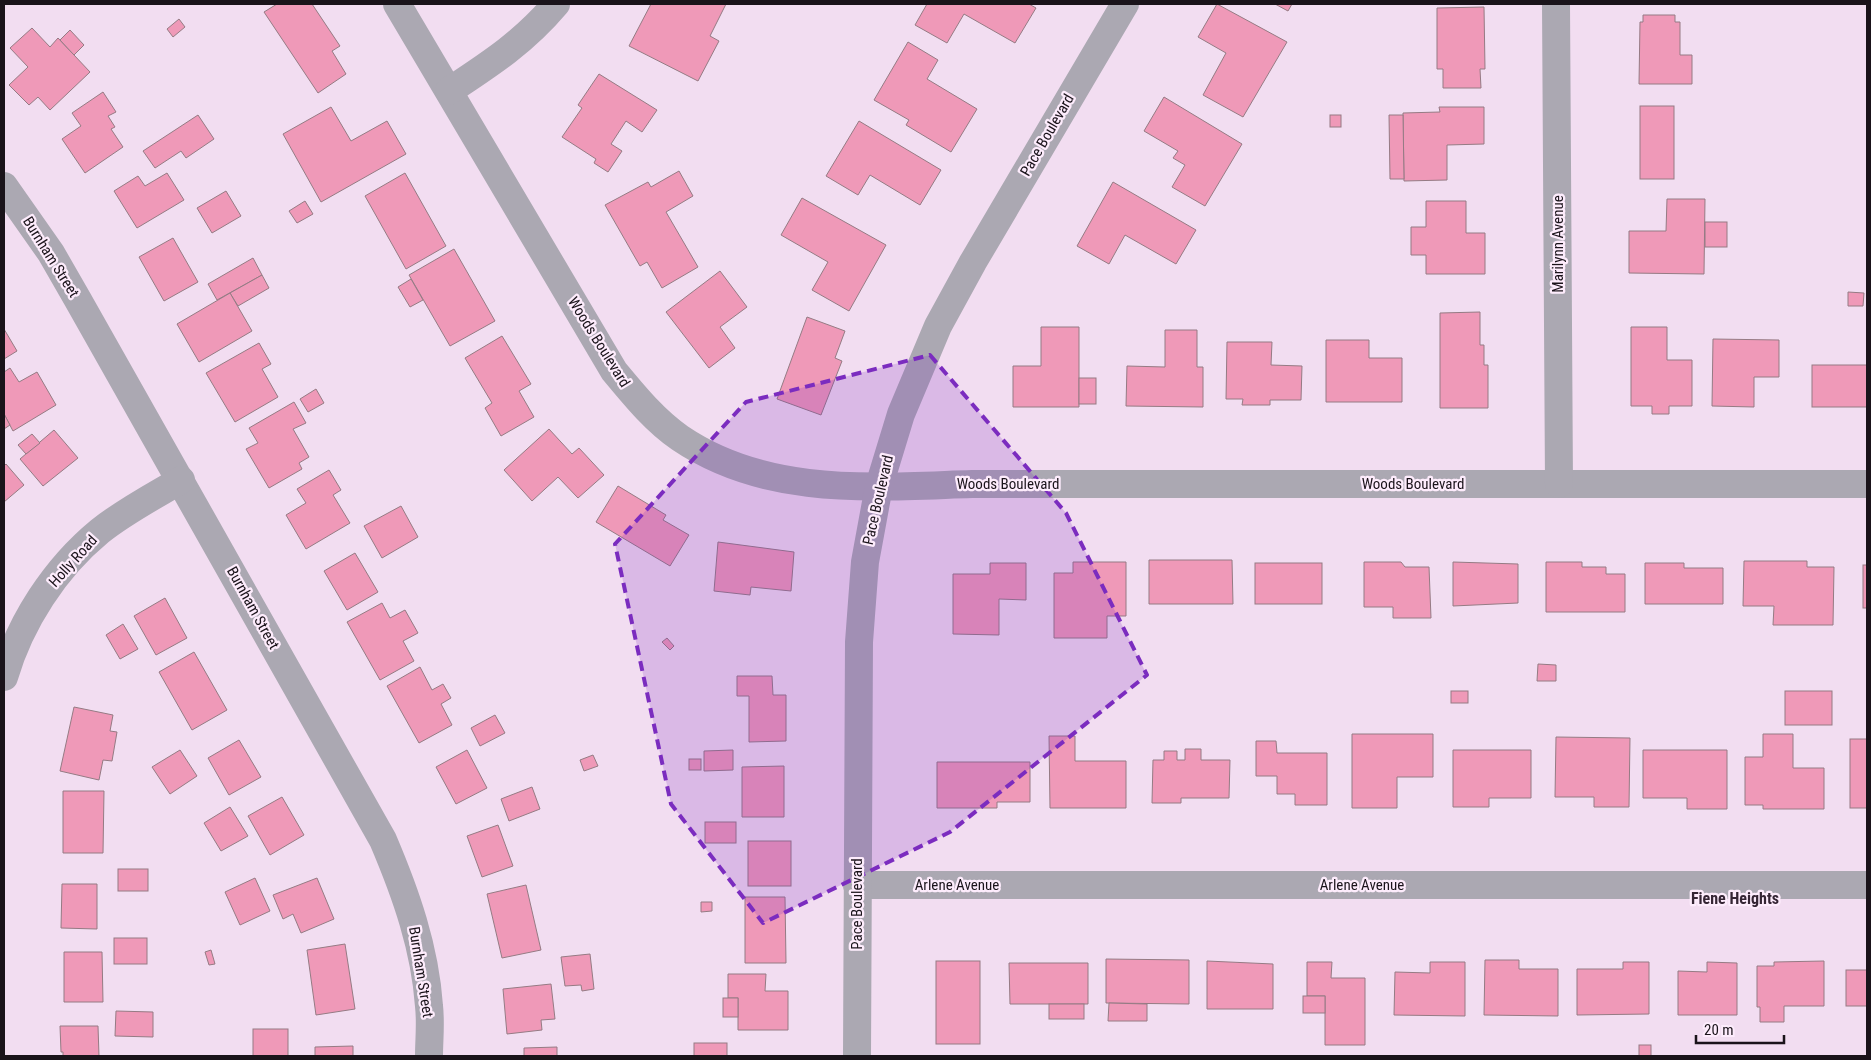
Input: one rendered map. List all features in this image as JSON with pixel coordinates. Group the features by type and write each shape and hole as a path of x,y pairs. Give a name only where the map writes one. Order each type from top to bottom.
{"street":[{"name":"Woods Boulevard","path":"397,4 614,371 644,407 680,438 720,460 756,474 801,483 879,486 972,484 1867,484"},
{"path":"449,91 505,55 535,29 556,4"},
{"name":"Pace Boulevard","path":"857,1056 858,690 861,602 871,520 879,486 904,405 938,326 973,262 1125,4"},
{"name":"Marilynn Avenue","path":"1556,4 1559,484"},
{"name":"Burnham Street","path":"4,186 51,253 384,840 405,890 420,944 429,1007 429,1056"},
{"name":"Holly Road","path":"4,677 18,639 37,605 78,552 124,514 181,480"},
{"name":"Arlene Avenue","path":"857,886 1867,885"}],"highlighted area":[{"path":"930,355 1066,513 1147,675 950,832 763,923 671,804 615,544 746,402"}],"building":[{"path":"277,4 312,4 340,46 332,51 346,74 318,93 264,12"},
{"path":"651,4 726,4 710,36 719,41 698,81 629,46"},
{"path":"927,4 1029,4 1036,8 1015,43 964,14 947,43 915,25"},
{"path":"1217,4 1287,42 1243,117 1203,95 1226,53 1198,37"},
{"path":"1275,4 1292,4 1288,11"},
{"path":"1484,7 1485,69 1480,69 1481,88 1443,88 1443,69 1437,69 1437,8"},
{"path":"1643,15 1675,15 1675,22 1680,22 1680,55 1692,55 1692,84 1639,84 1640,22 1643,22"},
{"path":"179,19 185,27 173,37 167,29"},
{"path":"32,28 50,47 58,38 90,72 50,110 38,97 29,105 9,85 28,67 10,48"},
{"path":"70,30 84,45 74,55 60,40"},
{"path":"908,42 938,60 927,79 977,109 951,152 906,125 909,120 874,100"},
{"path":"599,74 657,110 642,132 626,121 611,144 622,151 608,172 594,163 596,159 562,137 582,108 578,105"},
{"path":"103,92 116,112 108,116 115,127 111,129 123,147 85,173 62,139 81,126 72,113"},
{"path":"1164,97 1242,144 1205,206 1172,187 1185,165 1173,158 1178,151 1144,131"},
{"path":"1640,106 1674,106 1674,179 1640,179"},
{"path":"331,107 351,141 387,121 406,154 321,202 283,134"},
{"path":"1439,107 1484,107 1484,144 1447,145 1447,180 1404,181 1403,113 1440,112"},
{"path":"198,115 214,139 186,158 181,151 155,168 143,151"},
{"path":"1330,115 1341,115 1341,127 1330,127"},
{"path":"1389,115 1403,115 1404,179 1390,179"},
{"path":"859,121 941,170 920,205 870,175 858,195 826,176"},
{"path":"679,171 693,196 666,212 698,267 662,288 647,262 640,266 605,205 648,182 651,187"},
{"path":"167,173 184,200 137,228 114,191 138,176 145,186"},
{"path":"405,173 446,246 406,269 365,196"},
{"path":"1113,182 1196,230 1176,264 1125,235 1109,264 1077,246"},
{"path":"226,191 241,216 212,233 197,208"},
{"path":"802,198 886,245 849,311 812,290 828,262 781,235"},
{"path":"1667,199 1705,199 1704,274 1629,273 1629,231 1666,231"},
{"path":"305,201 313,214 297,223 289,211"},
{"path":"1426,201 1466,201 1466,233 1485,233 1485,274 1426,274 1426,255 1411,255 1411,227 1426,227"},
{"path":"1705,222 1727,222 1727,247 1705,247"},
{"path":"173,238 198,282 164,301 139,257"},
{"path":"454,249 495,321 450,346 409,275"},
{"path":"253,258 262,275 217,300 208,284"},
{"path":"720,271 747,307 720,327 735,348 709,368 666,312"},
{"path":"262,275 269,288 238,306 230,293"},
{"path":"411,279 423,300 410,307 398,287"},
{"path":"1848,292 1864,293 1863,306 1848,306"},
{"path":"230,293 252,331 199,362 177,324"},
{"path":"1480,312 1480,345 1484,345 1484,365 1488,365 1488,408 1440,408 1440,313"},
{"path":"807,317 845,331 835,358 842,361 821,415 777,399"},
{"path":"1041,327 1079,327 1079,407 1013,407 1013,366 1041,366"},
{"path":"1631,327 1667,327 1667,360 1692,360 1692,406 1669,406 1669,414 1652,414 1652,406 1631,406"},
{"path":"4,329 17,351 4,359"},
{"path":"1165,330 1197,330 1197,367 1203,367 1203,407 1126,406 1127,366 1165,367"},
{"path":"502,336 531,384 519,391 534,417 501,436 485,408 492,403 465,358"},
{"path":"1713,339 1779,340 1779,377 1754,377 1754,407 1712,406"},
{"path":"1326,340 1369,340 1369,358 1402,358 1402,402 1326,402"},
{"path":"1227,342 1272,342 1271,365 1302,366 1301,400 1270,400 1270,405 1242,405 1243,399 1226,399"},
{"path":"259,343 271,364 262,369 278,397 235,422 206,373"},
{"path":"1812,365 1867,365 1867,407 1812,407"},
{"path":"10,368 19,382 37,372 56,405 13,431 4,414 4,372"},
{"path":"1079,378 1096,378 1096,404 1079,404"},
{"path":"316,389 324,403 308,412 300,399"},
{"path":"294,402 306,423 293,429 309,457 299,463 302,469 269,488 246,449 258,443 249,428"},
{"path":"4,414 10,425 4,429"},
{"path":"549,429 572,454 579,448 604,475 578,498 558,477 532,501 504,470"},
{"path":"54,430 78,458 43,486 20,459"},
{"path":"32,434 40,443 26,454 18,445"},
{"path":"6,464 24,485 4,502 4,466"},
{"path":"329,470 341,490 333,495 350,523 306,549 286,515 306,503 297,489"},
{"path":"618,486 666,515 663,520 689,535 670,566 596,522"},
{"path":"401,506 418,537 382,558 364,526"},
{"path":"718,542 794,552 791,591 751,587 750,595 714,591"},
{"path":"355,553 378,592 347,610 324,571"},
{"path":"1149,560 1232,560 1233,604 1149,604"},
{"path":"1744,561 1807,561 1807,567 1834,567 1833,625 1773,625 1774,606 1743,606"},
{"path":"1073,562 1126,562 1126,616 1107,616 1107,638 1054,638 1054,573 1073,573"},
{"path":"1364,562 1401,562 1405,567 1429,567 1431,618 1393,618 1393,607 1364,607"},
{"path":"1453,562 1518,564 1518,603 1453,606"},
{"path":"1546,562 1582,562 1582,567 1606,567 1606,574 1625,574 1625,612 1546,612"},
{"path":"990,563 1026,563 1026,600 999,599 999,635 953,634 953,574 990,574"},
{"path":"1255,563 1322,563 1322,604 1255,604"},
{"path":"1645,563 1684,563 1684,568 1723,568 1723,604 1645,604"},
{"path":"1863,565 1867,565 1867,608 1863,608"},
{"path":"165,598 187,638 156,655 134,616"},
{"path":"382,603 390,618 405,610 418,633 403,641 414,661 380,680 347,622"},
{"path":"123,624 138,649 120,659 106,635"},
{"path":"667,638 674,646 670,650 662,642"},
{"path":"194,652 227,710 192,730 159,672"},
{"path":"1538,664 1556,665 1556,681 1537,681"},
{"path":"420,667 432,690 443,684 451,698 441,704 452,725 419,743 387,686"},
{"path":"737,676 772,676 773,695 786,695 786,741 749,742 749,696 737,696"},
{"path":"1451,691 1468,691 1468,703 1451,703"},
{"path":"1785,691 1832,691 1832,725 1785,725"},
{"path":"74,707 113,715 110,731 117,732 112,761 103,760 99,780 60,771"},
{"path":"495,715 505,733 480,746 471,728"},
{"path":"1352,734 1433,734 1433,777 1397,777 1397,808 1352,808"},
{"path":"1763,734 1793,734 1793,768 1824,768 1824,809 1763,809 1763,805 1745,805 1745,757 1763,757"},
{"path":"1049,736 1075,736 1075,761 1126,761 1126,808 1050,808"},
{"path":"1556,737 1630,738 1629,807 1594,807 1594,797 1555,797"},
{"path":"1850,739 1867,739 1867,808 1850,808"},
{"path":"239,740 261,777 229,795 208,758"},
{"path":"1256,741 1276,741 1277,753 1327,753 1327,805 1295,805 1295,794 1277,794 1277,776 1256,776"},
{"path":"1185,749 1201,749 1201,760 1230,760 1229,798 1181,798 1181,803 1152,803 1153,760 1164,760 1164,751 1177,751 1177,760 1185,760"},
{"path":"180,750 197,776 170,794 152,767"},
{"path":"467,750 487,788 456,804 436,767"},
{"path":"733,750 733,770 704,771 704,751"},
{"path":"1453,750 1531,750 1531,798 1489,798 1489,807 1453,807"},
{"path":"1643,750 1727,750 1727,809 1687,809 1687,798 1643,798"},
{"path":"593,755 598,766 584,771 580,760"},
{"path":"689,759 701,759 701,770 689,770"},
{"path":"937,762 1030,762 1030,802 997,802 997,808 937,808"},
{"path":"784,766 784,817 742,817 742,767"},
{"path":"532,787 540,809 509,821 501,799"},
{"path":"63,791 104,791 103,853 63,853"},
{"path":"282,797 304,835 270,855 248,816"},
{"path":"230,807 248,836 221,851 204,823"},
{"path":"705,822 736,822 736,843 705,843"},
{"path":"498,825 513,866 482,877 467,836"},
{"path":"748,841 791,841 791,886 748,886"},
{"path":"118,869 148,869 148,891 118,891"},
{"path":"255,878 270,911 240,925 225,892"},
{"path":"317,878 334,919 301,933 293,914 283,919 273,895"},
{"path":"62,884 97,884 97,929 61,928"},
{"path":"526,885 541,950 502,958 487,894"},
{"path":"745,897 785,897 786,963 745,963"},
{"path":"701,902 712,902 712,911 701,912"},
{"path":"114,938 147,938 147,964 114,964"},
{"path":"345,944 355,1009 316,1015 307,950"},
{"path":"211,950 215,964 209,965 205,952"},
{"path":"64,952 102,952 103,1002 64,1002"},
{"path":"590,954 594,989 582,991 581,985 565,986 561,957"},
{"path":"1106,959 1189,960 1189,1004 1106,1003"},
{"path":"1485,960 1519,960 1519,969 1558,969 1558,1016 1484,1015"},
{"path":"936,961 980,961 980,1044 936,1044"},
{"path":"1207,961 1273,964 1273,1009 1207,1009"},
{"path":"1824,961 1824,1006 1784,1006 1784,1022 1760,1022 1760,1007 1757,1007 1757,966 1774,966 1774,962"},
{"path":"1307,962 1332,962 1331,978 1365,978 1365,1045 1325,1045 1325,996 1307,996"},
{"path":"1430,962 1465,962 1465,1016 1394,1015 1395,972 1430,973"},
{"path":"1623,962 1649,962 1649,1014 1577,1015 1577,969 1623,969"},
{"path":"1707,962 1737,963 1737,1015 1678,1015 1678,971 1707,972"},
{"path":"1009,963 1088,963 1088,1004 1010,1004"},
{"path":"1846,970 1867,970 1867,1006 1846,1006"},
{"path":"728,974 766,974 765,991 788,991 788,1030 738,1030 738,998 728,998"},
{"path":"551,984 555,1019 541,1020 542,1030 507,1034 503,989"},
{"path":"1303,996 1325,996 1325,1013 1303,1013"},
{"path":"723,998 738,998 738,1017 723,1017"},
{"path":"1109,1003 1147,1004 1147,1021 1108,1021"},
{"path":"1049,1004 1084,1004 1084,1019 1049,1019"},
{"path":"116,1011 153,1012 153,1037 115,1036"},
{"path":"60,1026 98,1026 99,1056 63,1056 63,1052 61,1052"},
{"path":"253,1029 288,1029 288,1056 253,1056"},
{"path":"694,1043 727,1043 727,1056 694,1056"},
{"path":"1639,1045 1651,1045 1651,1056 1639,1056"},
{"path":"353,1046 353,1056 315,1056 315,1047"},
{"path":"557,1047 557,1056 524,1056 524,1048"}],"district":[{"name":"Fiene Heights","path":"1735,898"}]}
